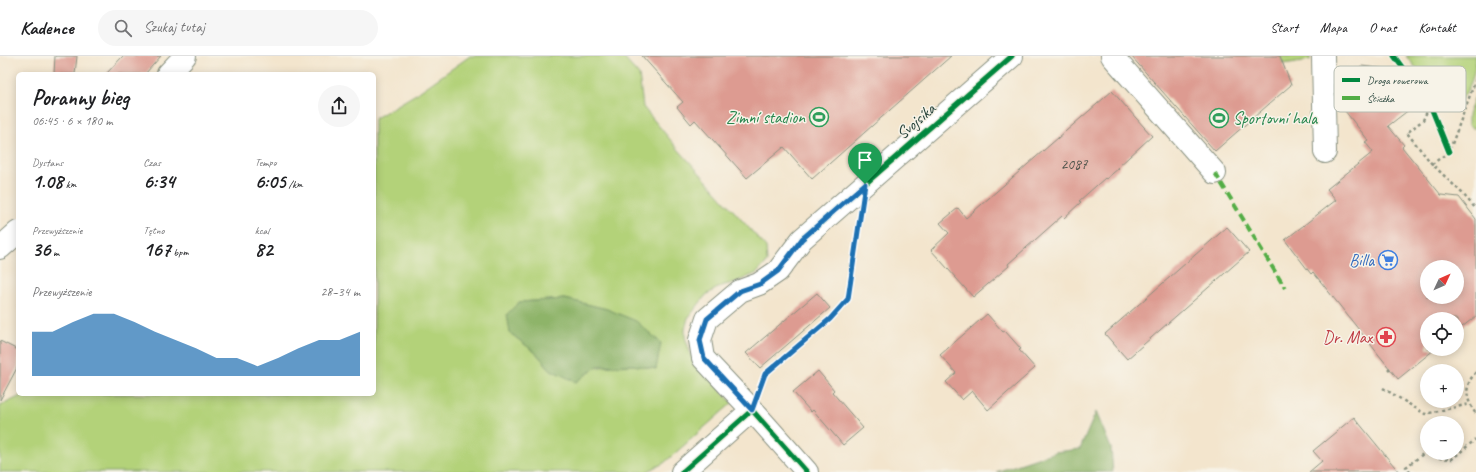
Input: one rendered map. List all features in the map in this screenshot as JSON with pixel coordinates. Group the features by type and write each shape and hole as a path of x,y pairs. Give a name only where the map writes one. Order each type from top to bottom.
{"street":[{"path":"170,72 185,56"},
{"name":"Svojsíka","path":"807,472 704,358 700,340 707,319 740,291 760,284 778,271 802,239 1012,56"},
{"path":"1112,56 1215,173"},
{"path":"1323,56 1325,152"},
{"path":"0,248 16,234"},
{"path":"682,472 752,410"}],"path":[{"path":"1466,106 1476,79"},
{"path":"1427,112 1423,120 1407,133 1432,164 1476,209"},
{"path":"1432,164 1450,152 1464,112"},
{"path":"752,410 765,374 830,319 848,299 865,184"},
{"path":"1476,372 1470,379 1466,392 1470,404 1476,414"},
{"path":"1383,388 1425,414 1470,404"},
{"path":"1472,408 1476,404"},
{"path":"1464,449 1476,439"},
{"path":"1410,472 1406,467 1420,456"}],"green space":[{"path":"470,56 622,56 639,75 643,107 678,149 766,247 767,262 757,273 736,282 721,286 706,295 688,318 685,329 685,337 691,355 732,403 664,463 646,472 0,472 0,406 21,396 376,396 376,118 416,94","holes":["565,299 607,309 656,369 633,365 551,370 536,353 510,333 519,302"]},
{"path":"1280,56 1310,56 1310,60 1283,64"},
{"path":"1406,56 1476,56 1474,74 1466,92 1466,66 1414,66"},
{"path":"1476,94 1476,128 1471,128 1468,125 1468,115"},
{"path":"565,299 607,309 636,321 661,343 656,369 633,365 598,366 576,382 551,370 536,353 510,333 507,314 519,302"},
{"path":"1096,412 1111,448 1113,472 996,472 1055,452 1080,449"}],"building":[{"path":"55,56 77,56 75,72 54,72"},
{"path":"123,56 161,56 147,72 108,72"},
{"name":"Zimní stadion","path":"642,56 951,56 812,179 784,147 747,178 695,120 691,124 677,107 683,102"},
{"name":"Sportovní hala","path":"1131,56 1280,56 1291,85 1215,151"},
{"path":"1112,91 1152,136 1118,167 1119,168 1079,201 1081,202 1064,218 1062,216 1008,264 1009,266 973,297 931,250 949,233 940,223 958,208 966,218"},
{"name":"Billa","path":"1346,112 1406,112 1388,126 1404,145 1402,147 1441,195 1459,197 1476,219 1476,316 1464,325 1464,312 1420,312 1420,356 1426,356 1398,379 1313,272 1311,274 1285,240 1336,200 1327,189 1373,152 1365,142 1368,140"},
{"path":"1227,227 1249,252 1127,359 1105,334"},
{"path":"817,293 830,308 760,368 746,353"},
{"path":"987,314 1021,349 1019,350 1035,368 988,410 972,391 962,400 946,382 956,373 940,355"},
{"path":"0,341 16,349 16,370 0,400"},
{"path":"818,371 834,390 832,392 863,428 843,445 813,410 811,412 793,392"},
{"path":"1354,417 1399,472 1309,472 1322,461 1313,451"}],"marked path":[{"path":"1215,173 1285,288"}],"cycle path":[{"path":"802,239 1012,56"},
{"path":"1394,56 1401,66"},
{"path":"1433,112 1449,152"},
{"path":"682,472 752,410 807,472"}],"place":[{"name":"Zimní stadion","path":"819,117"},
{"name":"Sportovní hala","path":"1219,118"},
{"name":"Billa","path":"1388,260"},
{"name":"Dr. Max","path":"1386,337"}],"route":[{"path":"865,184 848,299 830,319 765,374 752,410 704,358 700,340 707,319 740,291 760,284 778,271 802,239 865,184"}]}
